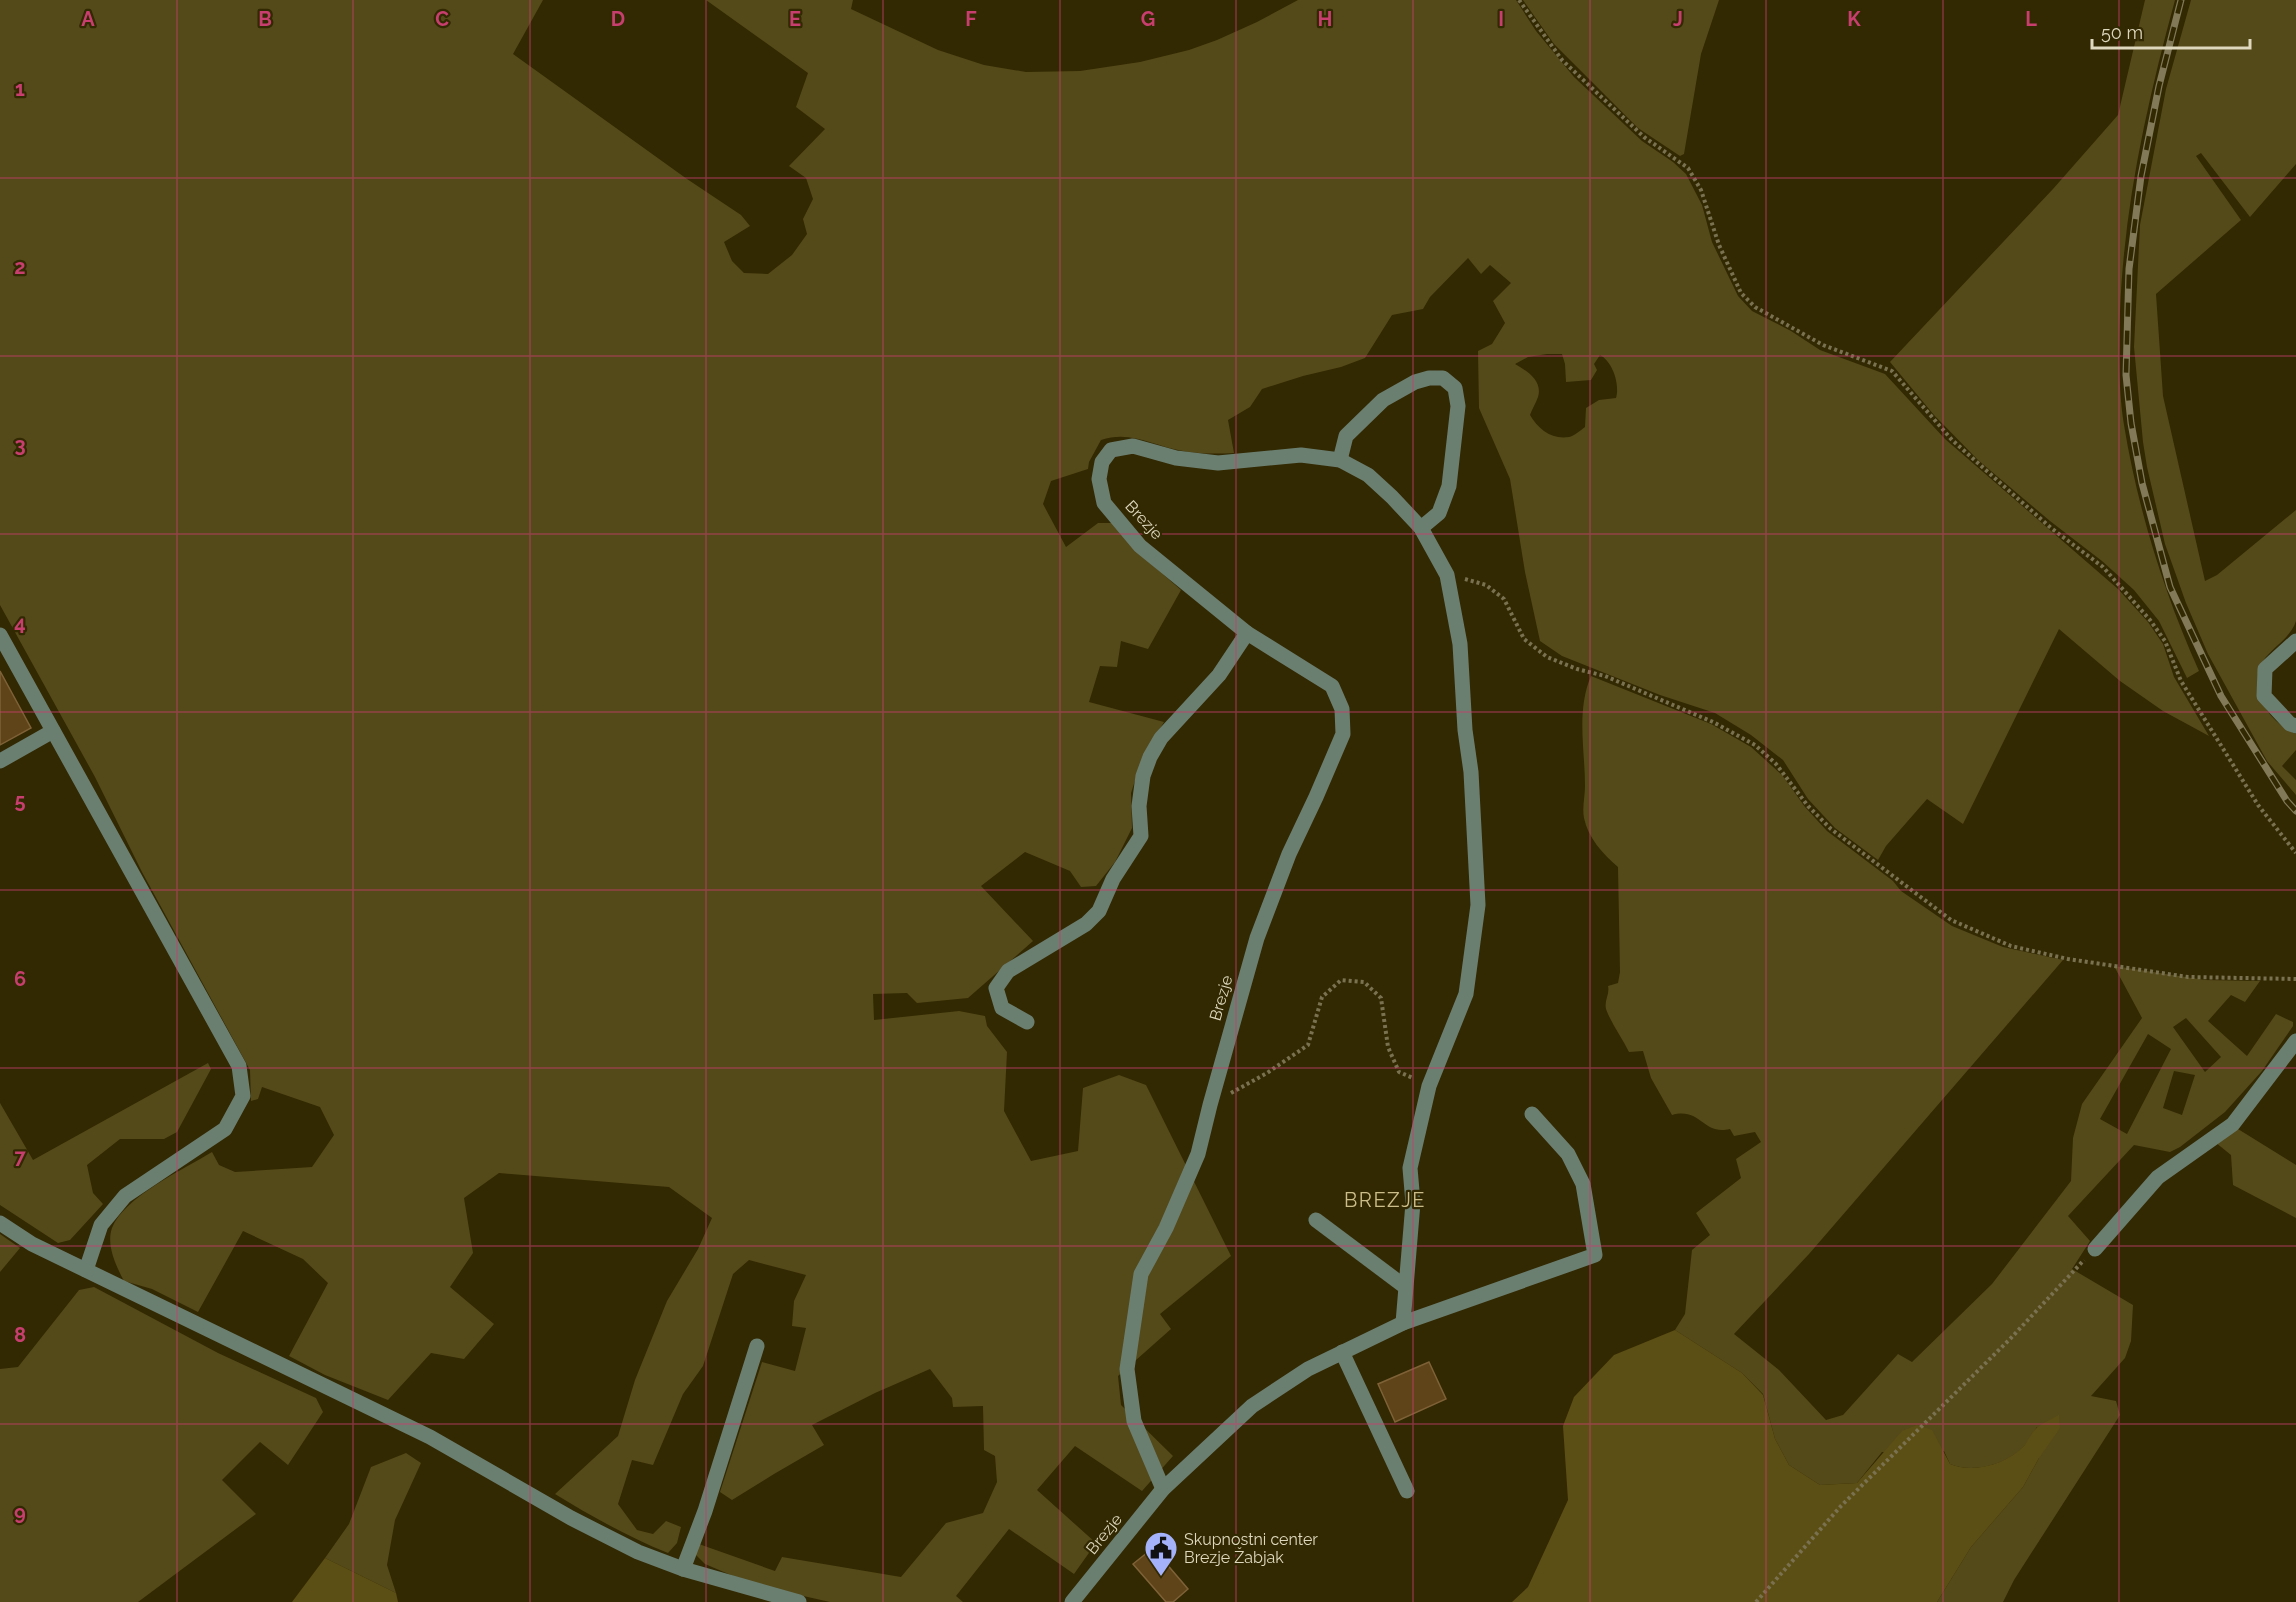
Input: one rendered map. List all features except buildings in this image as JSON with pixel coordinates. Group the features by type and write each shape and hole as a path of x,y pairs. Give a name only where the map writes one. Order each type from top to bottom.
{"street":[{"path":"1340,460 1346,436 1383,399 1414,382 1429,378 1443,378 1455,388 1458,406 1449,486 1439,513 1421,528"},
{"name":"Brezje","path":"1163,1489 1134,1421 1126,1369 1141,1274 1166,1228 1198,1154 1257,939 1289,854 1343,734 1342,709 1332,686 1247,633 1140,546 1104,502 1099,479 1102,462 1111,450 1133,446 1176,458 1218,463 1301,455 1340,460 1368,476 1392,497 1421,528 1447,575 1460,644 1465,730 1471,772 1478,905 1466,994 1429,1086 1410,1168 1413,1203 1404,1286 1403,1323"},
{"path":"1027,1022 1002,1008 996,988 1008,971 1086,924 1099,911 1113,879 1141,836 1139,806 1143,776 1150,757 1161,738 1219,675 1247,633"},
{"path":"0,635 239,1066 243,1096 225,1129 125,1196 101,1225 86,1270"},
{"path":"2296,641 2265,669 2264,696 2290,724 2296,726"},
{"path":"0,761 53,731"},
{"path":"2095,1249 2158,1177 2233,1124 2296,1041"},
{"name":"Brezje","path":"1072,1602 1163,1489 1252,1406 1308,1369 1403,1323 1594,1255 1583,1184 1568,1154 1532,1114"},
{"path":"1316,1220 1404,1286"},
{"path":"0,1223 32,1244 430,1437 571,1518 638,1552 683,1569 799,1602"},
{"path":"683,1569 705,1511 757,1346"},
{"path":"1342,1352 1407,1491"}],"path":[{"path":"1519,0 1562,60 1644,137 1688,168 1701,190 1719,245 1741,293 1755,307 1823,345 1892,370 1952,440 2051,528 2103,567 2150,620 2164,641 2181,681 2258,805 2296,853"},
{"path":"1447,575 1486,585 1504,599 1524,639 1546,657 1615,681 1713,722 1755,745 1776,764 1808,806 1831,829 1951,920 2011,946 2101,964 2188,977 2296,979"},
{"path":"1210,1105 1267,1073 1308,1045 1322,997 1341,980 1364,982 1381,998 1388,1047 1400,1072 1429,1086"},
{"path":"1756,1602 1842,1506 2011,1338 2095,1249"}],"shaded area":[{"path":"0,0 543,0 513,54 741,215 750,226 724,242 732,261 744,273 768,274 792,255 807,234 803,219 813,199 806,178 789,166 825,129 796,107 808,73 706,0 853,0 851,9 938,50 984,65 1026,72 1080,71 1140,62 1189,50 1257,22 1298,0 1516,0 1536,31 1574,77 1642,141 1673,162 1686,174 1702,205 1712,242 1738,296 1752,311 1791,331 1820,350 1885,374 1945,439 2118,589 2148,622 2163,644 2174,677 2209,736 2163,711 2120,681 2059,629 1963,824 1927,799 1886,846 1878,860 1835,828 1808,799 1783,760 1751,735 1715,713 1660,695 1562,656 1540,641 1525,572 1510,479 1479,408 1478,351 1492,344 1505,323 1493,301 1511,283 1490,265 1481,274 1468,258 1430,297 1423,309 1392,315 1365,358 1262,389 1250,407 1228,420 1234,453 1189,452 1122,437 1101,440 1089,462 1088,469 1051,481 1043,504 1066,547 1098,523 1113,523 1142,556 1181,590 1148,649 1121,641 1117,667 1100,666 1089,702 1164,722 1142,759 1131,793 1132,828 1115,862 1096,886 1081,887 1070,871 1025,852 981,886 1033,941 968,998 917,1003 907,993 873,994 874,1020 959,1011 985,1016 987,1026 1007,1052 1004,1111 1031,1161 1078,1151 1083,1088 1119,1075 1146,1085 1231,1256 1160,1314 1171,1329 1118,1376 1121,1405 1173,1456 1142,1491 1075,1446 1037,1490 1096,1543 1074,1574 1009,1529 956,1596 963,1602 830,1602 745,1581 705,1564 693,1552 696,1543 775,1571 782,1557 901,1577 946,1523 983,1513 997,1482 995,1456 984,1450 983,1406 953,1407 952,1398 930,1369 875,1393 812,1425 824,1445 732,1500 720,1492 762,1362 795,1371 806,1328 792,1326 794,1301 806,1275 749,1260 733,1274 703,1366 683,1394 653,1465 632,1460 618,1504 637,1530 653,1534 666,1521 681,1527 677,1543 668,1553 610,1526 555,1494 618,1436 635,1380 667,1301 698,1249 712,1218 669,1187 499,1173 464,1198 473,1253 450,1287 494,1324 464,1359 431,1353 388,1400 325,1375 289,1356 328,1283 303,1259 243,1231 198,1312 152,1289 124,1281 111,1248 112,1228 129,1205 156,1185 212,1152 219,1165 235,1172 312,1167 334,1135 320,1107 262,1087 258,1099 251,1101 250,1070 142,872 95,777 0,605","holes":["1562,354 1566,382 1591,380 1597,370 1594,364 1600,355 1612,368 1617,387 1616,398 1599,400 1586,408 1585,427 1569,437 1551,435 1533,420 1530,415 1538,397 1538,386 1529,373 1515,364 1528,357"]},
{"path":"1523,0 1719,0 1701,54 1684,154 1680,156 1638,128 1554,44"},
{"path":"2145,0 2175,0 2138,154 2126,233 2120,312 2121,397 2130,457 2145,520 2174,612 2199,671 2187,678 2159,621 2134,590 1978,460 1934,415 1890,362 2053,189 2118,115"},
{"path":"2191,0 2296,0 2296,164 2250,217 2201,153 2196,156 2241,220 2156,294 2163,396 2205,581 2217,575 2296,510 2296,621 2286,638 2263,661 2258,671 2257,682 2263,704 2269,713 2286,729 2296,734 2296,750 2282,766 2296,780 2296,795 2267,761 2208,654 2186,603 2165,544 2143,442 2134,347 2140,225 2166,89"},
{"path":"1591,676 1711,724 1751,747 1782,775 1805,807 1827,831 1893,881 1901,891 1952,926 2003,947 2063,960 1809,1254 1734,1334 1779,1370 1826,1420 1843,1415 1898,1354 1912,1362 1992,1284 2071,1181 2073,1138 2082,1104 2142,1018 2114,966 2205,980 2260,981 2245,1002 2231,995 2208,1021 2247,1056 2276,1014 2293,1022 2293,1026 2262,1071 2225,1112 2180,1147 2170,1152 2134,1145 2068,1216 2090,1241 2072,1269 2133,1305 2131,1341 2125,1358 2091,1396 2116,1401 2120,1415 2014,1580 2003,1602 1937,1602 1971,1547 2023,1487 2039,1458 2037,1427 2019,1451 1991,1465 1959,1467 1950,1464 1944,1451 1882,1452 1857,1483 1820,1485 1789,1465 1775,1439 1763,1394 1742,1373 1675,1330 1685,1314 1692,1250 1710,1235 1696,1213 1741,1178 1736,1159 1761,1142 1755,1132 1734,1136 1730,1129 1714,1129 1690,1115 1672,1115 1651,1078 1643,1051 1629,1052 1606,1009 1608,986 1618,983 1620,972 1618,867 1597,845 1584,818 1582,731 1586,689","holes":["2186,1018 2221,1057 2205,1072 2173,1027","2148,1034 2171,1049 2127,1134 2100,1119","2174,1071 2195,1075 2182,1115 2163,1108"]},
{"path":"208,1063 211,1069 177,1132 164,1139 120,1139 87,1165 93,1193 103,1204 70,1240 58,1243 0,1205 0,1103 33,1160"},
{"path":"2238,1129 2296,1165 2296,1218 2233,1185 2231,1155 2210,1138"},
{"path":"0,1234 20,1248 0,1272"},
{"path":"94,1287 218,1353 316,1398 323,1412 288,1465 260,1442 222,1480 256,1514 138,1602 0,1602 0,1369 18,1367 79,1290"},
{"path":"1675,1330 1742,1373 1763,1395 1775,1439 1789,1465 1820,1485 1857,1483 1902,1431 1917,1425 1932,1430 1950,1464 1969,1468 1989,1466 2008,1458 2024,1446 2036,1429 2059,1415 2060,1428 2039,1458 2023,1487 1971,1547 1937,1602 1512,1602 1528,1587 1568,1500 1563,1426 1574,1397 1614,1355"},
{"path":"406,1453 421,1463 395,1520 387,1565 396,1593 325,1558 349,1524 371,1467"},
{"path":"325,1558 396,1593 398,1602 292,1602"}],"railway":[{"path":"2181,0 2159,86 2141,176 2129,269 2126,375 2131,423 2142,483 2170,587 2221,696 2287,801 2296,811"}],"place":[{"name":"Skupnostni center Brezje Žabjak","path":"1161,1577"}],"district":[{"name":"BREZJE","path":"1385,1200"}]}
